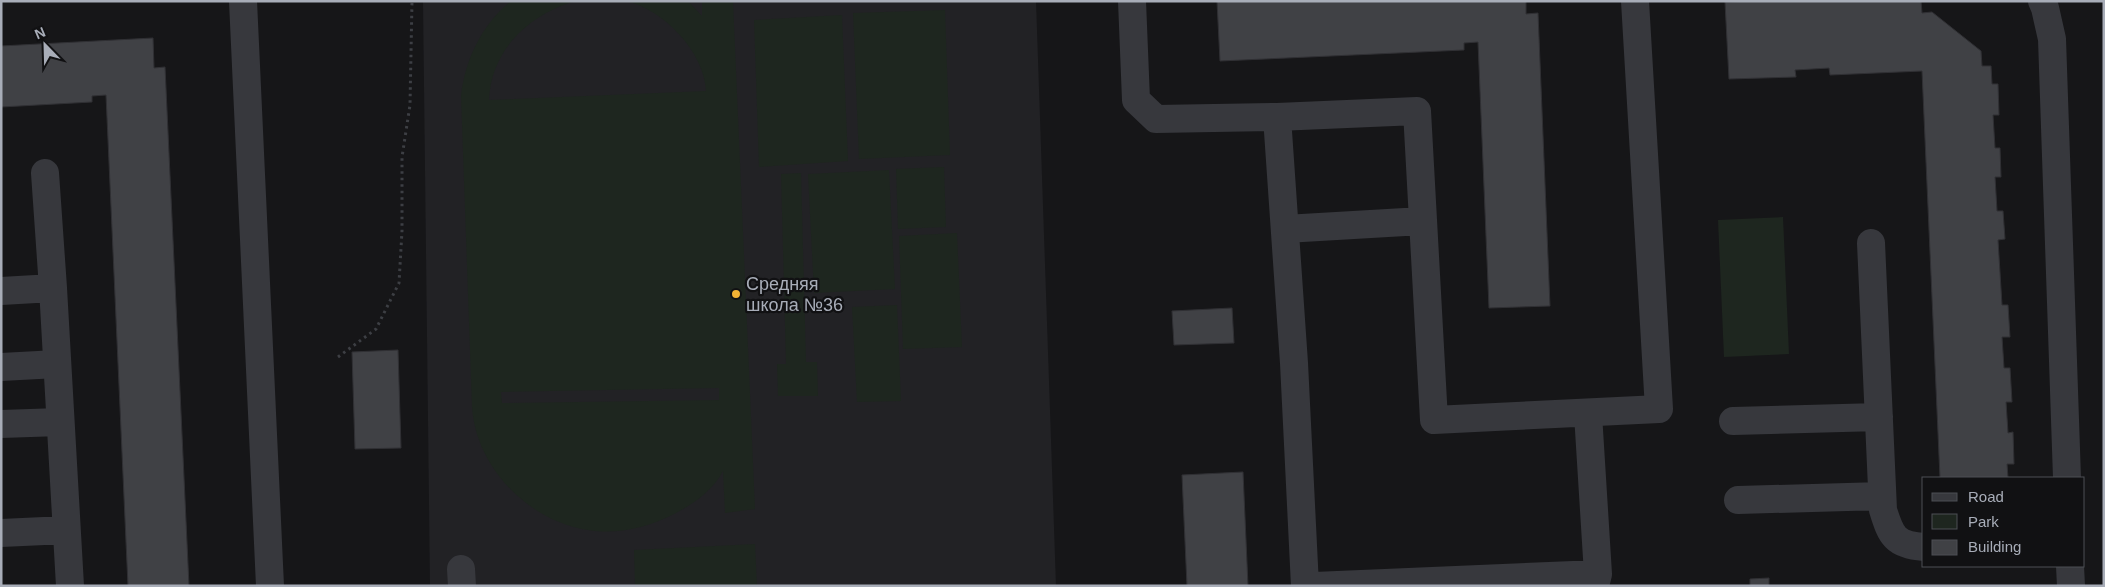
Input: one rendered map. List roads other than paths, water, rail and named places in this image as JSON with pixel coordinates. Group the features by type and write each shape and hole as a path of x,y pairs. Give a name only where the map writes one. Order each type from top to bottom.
{"lane":[{"path":"244,1 270,586"},
{"path":"1132,1 1136,100 1156,119 1277,117 1416,111 1434,420 1588,414 1659,409 1635,1"},
{"path":"2042,1 2052,39 2067,477"},
{"path":"1277,117 1306,586"},
{"path":"45,173 70,586"},
{"path":"1285,229 1422,221"},
{"path":"1871,244 1883,510 1890,532 1897,540 1908,546 1922,547"},
{"path":"1,291 53,288"},
{"path":"1,367 57,364"},
{"path":"1314,586 1596,580 1588,414"},
{"path":"1733,421 1879,417"},
{"path":"1,424 60,422"},
{"path":"1738,500 1882,496"},
{"path":"1,533 66,530"},
{"path":"2070,567 2071,586"}],"place":[{"name":"Средняя школа №36","path":"736,294"}]}
